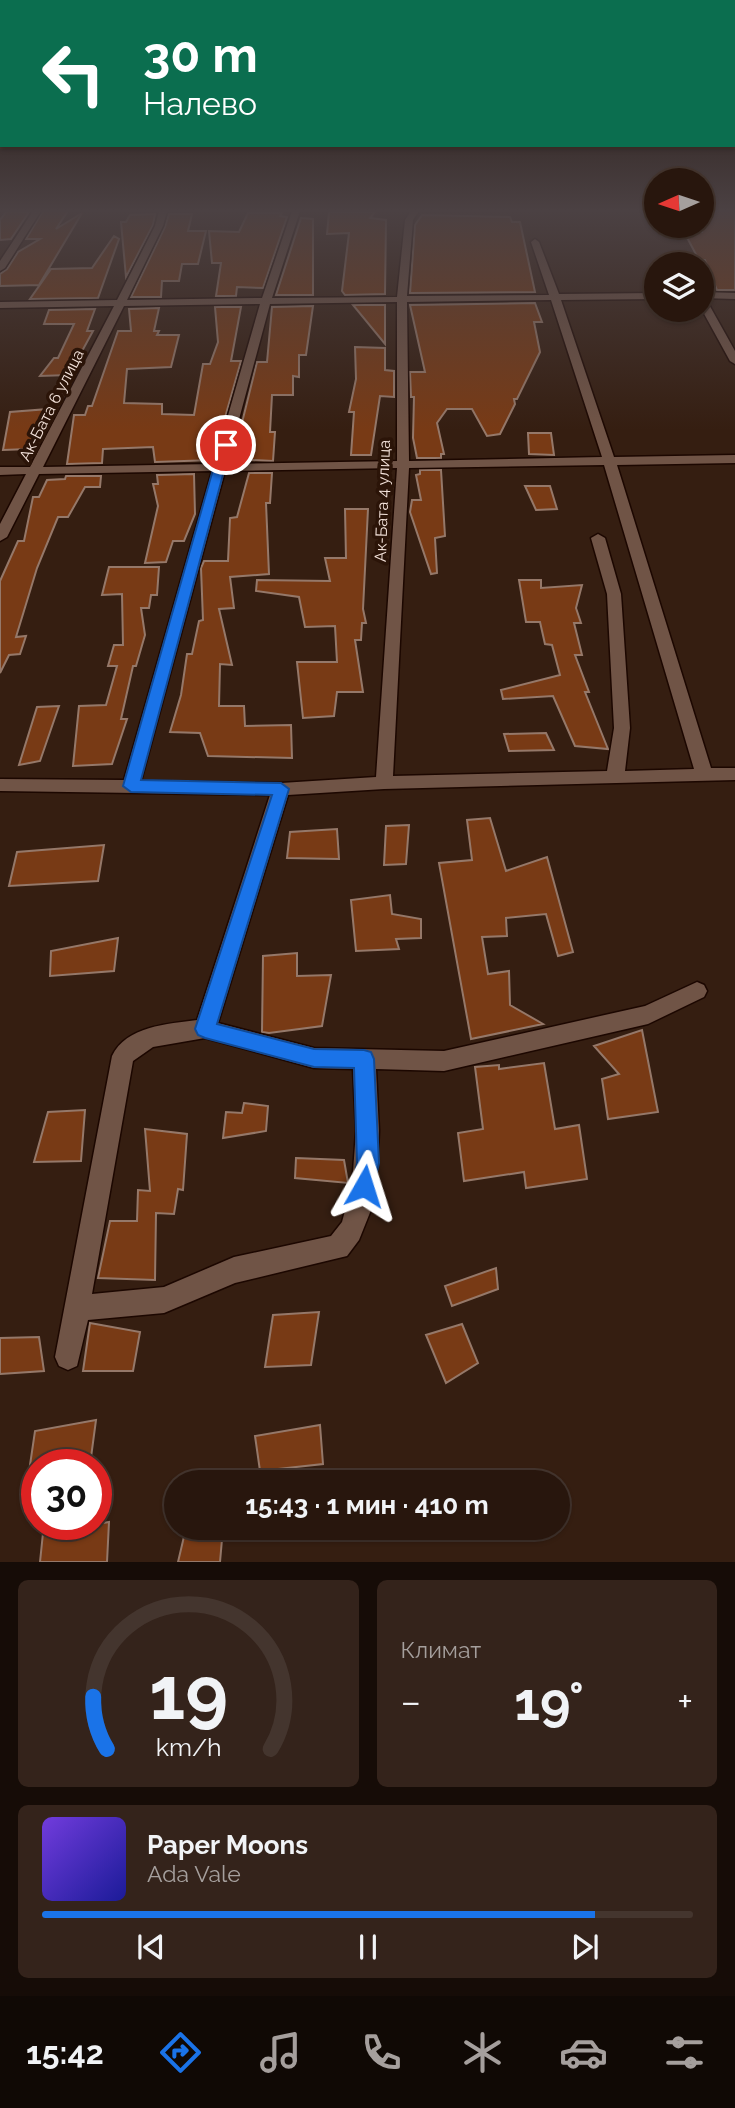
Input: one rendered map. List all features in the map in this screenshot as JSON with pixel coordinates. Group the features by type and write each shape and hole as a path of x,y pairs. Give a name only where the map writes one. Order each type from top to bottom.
{"street":[{"name":"Ак-Бата 6 улица","path":"0,537 130,284"},
{"path":"131,786 272,284"},
{"name":"Ак-Бата 4 улица","path":"384,783 403,466 404,284"},
{"path":"550,284 705,775"},
{"path":"714,295 735,296"},
{"path":"0,305 644,296"},
{"path":"714,322 735,361"},
{"path":"0,471 735,459"},
{"path":"598,538 614,594 622,728 615,778"},
{"path":"0,785 281,789 384,783 735,774"},
{"path":"205,1029 281,789"},
{"path":"68,1357 123,1056 132,1044 149,1038 205,1029 314,1058 444,1060 648,1015 697,992"},
{"path":"77,1308 164,1300 234,1270 338,1247 350,1237 368,1163 364,1059"}],"building":[{"path":"0,284 40,284 39,285 0,286"},
{"path":"41,284 103,284 98,298 30,299"},
{"path":"137,284 162,284 161,297 131,297"},
{"path":"218,284 264,284 263,288 237,287 236,296 216,296"},
{"path":"280,284 313,284 313,295 276,295"},
{"path":"343,284 385,284 385,294 345,295 342,291"},
{"path":"411,284 533,284 535,292 410,293"},
{"path":"715,284 735,284 735,290 717,290"},
{"path":"535,303 542,322 534,322 540,352 517,399 514,399 515,404 500,434 487,436 472,409 447,409 437,423 444,454 441,454 441,458 417,458 413,438 414,397 411,397 410,372 425,372 410,305"},
{"path":"353,305 385,305 385,344"},
{"path":"313,306 306,355 299,355 299,377 293,376 293,395 272,395 270,432 275,432 273,461 233,459 257,362 267,362 272,307"},
{"path":"215,307 241,307 231,361 241,361 213,460 155,462 153,447 103,449 102,463 67,464 74,415 85,415 88,406 92,406 118,331 131,331 129,309 159,308 154,331 159,331 157,335 179,335 171,367 127,369 124,403 162,404 162,414 194,415 203,364 210,364 218,342"},
{"path":"95,309 87,331 93,331 69,375 40,376 54,358 58,358 74,324 44,324 49,310"},
{"path":"355,347 385,348 385,370 394,371 394,397 380,396 371,455 351,455 354,412 349,412 356,379"},
{"path":"49,409 29,449 3,450 10,412"},
{"path":"528,433 551,433 554,455 529,454"},
{"path":"420,470 441,470 445,536 435,538 437,573 431,574 410,512 412,500 421,500 416,475 420,474"},
{"path":"249,473 272,473 270,503 266,503 269,574 230,577 234,608 219,609 232,665 220,664 219,706 244,706 245,726 291,725 292,758 208,756 200,733 170,732 181,695 187,654 192,654 199,621 203,620 201,568 204,561 228,561 230,518 237,517"},
{"path":"194,474 195,514 184,541 173,541 166,562 145,563 158,506 153,484 158,484 157,475"},
{"path":"66,476 101,476 100,487 85,487 68,517 58,517 37,568 16,637 26,636 20,654 9,655 0,673 0,581 18,541 24,541 33,497 39,497 47,480 65,479"},
{"path":"525,486 550,486 557,509 536,510"},
{"path":"345,509 368,509 363,609 366,623 362,623 361,640 355,640 363,692 337,692 334,716 303,718 297,662 337,662 335,626 305,627 299,597 256,591 257,580 330,581 325,558 346,558"},
{"path":"109,567 159,567 157,595 151,595 149,608 141,608 145,635 136,666 133,666 121,719 127,719 112,764 73,766 79,706 106,705 117,666 108,666 114,645 123,645 122,594 102,595"},
{"path":"519,580 541,580 541,588 582,585 576,608 581,623 574,623 582,655 575,655 589,692 585,692 608,749 575,746 553,696 503,699 501,690 560,675 552,645 545,644 540,622 526,622"},
{"path":"59,706 40,761 19,765 37,707"},
{"path":"546,733 554,750 509,751 504,734"},
{"path":"490,818 506,871 547,857 573,952 558,956 546,914 506,918 507,936 482,937 488,974 509,971 510,1005 543,1024 471,1039 439,863 472,860 467,820"},
{"path":"409,825 406,864 384,865 386,826"},
{"path":"337,829 339,859 287,858 290,832"},
{"path":"104,845 98,881 9,886 17,852"},
{"path":"390,895 392,914 421,919 421,938 396,939 399,949 356,951 351,900"},
{"path":"118,938 114,971 50,976 51,951"},
{"path":"297,953 297,976 331,975 322,1026 262,1032 263,956"},
{"path":"642,1030 658,1112 608,1119 602,1079 619,1074 594,1046"},
{"path":"544,1063 555,1129 579,1125 587,1179 526,1188 524,1172 464,1181 458,1133 483,1129 475,1067 499,1065 499,1069"},
{"path":"244,1103 268,1106 266,1131 223,1138 226,1112 242,1113"},
{"path":"85,1110 81,1161 34,1162 48,1112"},
{"path":"145,1129 187,1134 183,1190 178,1189 174,1214 156,1213 155,1280 98,1278 110,1221 137,1221 138,1190 150,1191"},
{"path":"296,1158 344,1160 348,1183 295,1178"},
{"path":"496,1268 498,1289 452,1306 445,1286"},
{"path":"319,1312 311,1365 265,1367 273,1315"},
{"path":"90,1323 140,1332 133,1371 83,1371"},
{"path":"462,1324 478,1363 446,1383 426,1335"},
{"path":"39,1337 44,1371 0,1374 0,1338"},
{"path":"96,1420 92,1449 32,1449 35,1431"},
{"path":"320,1425 323,1464 260,1470 255,1436"},
{"path":"42,1540 108,1540 107,1562 40,1562"},
{"path":"183,1540 222,1540 220,1562 178,1562"}],"route":[{"path":"226,445 131,786 281,789 205,1029 314,1058 364,1059 368,1163 364,1186"}]}
